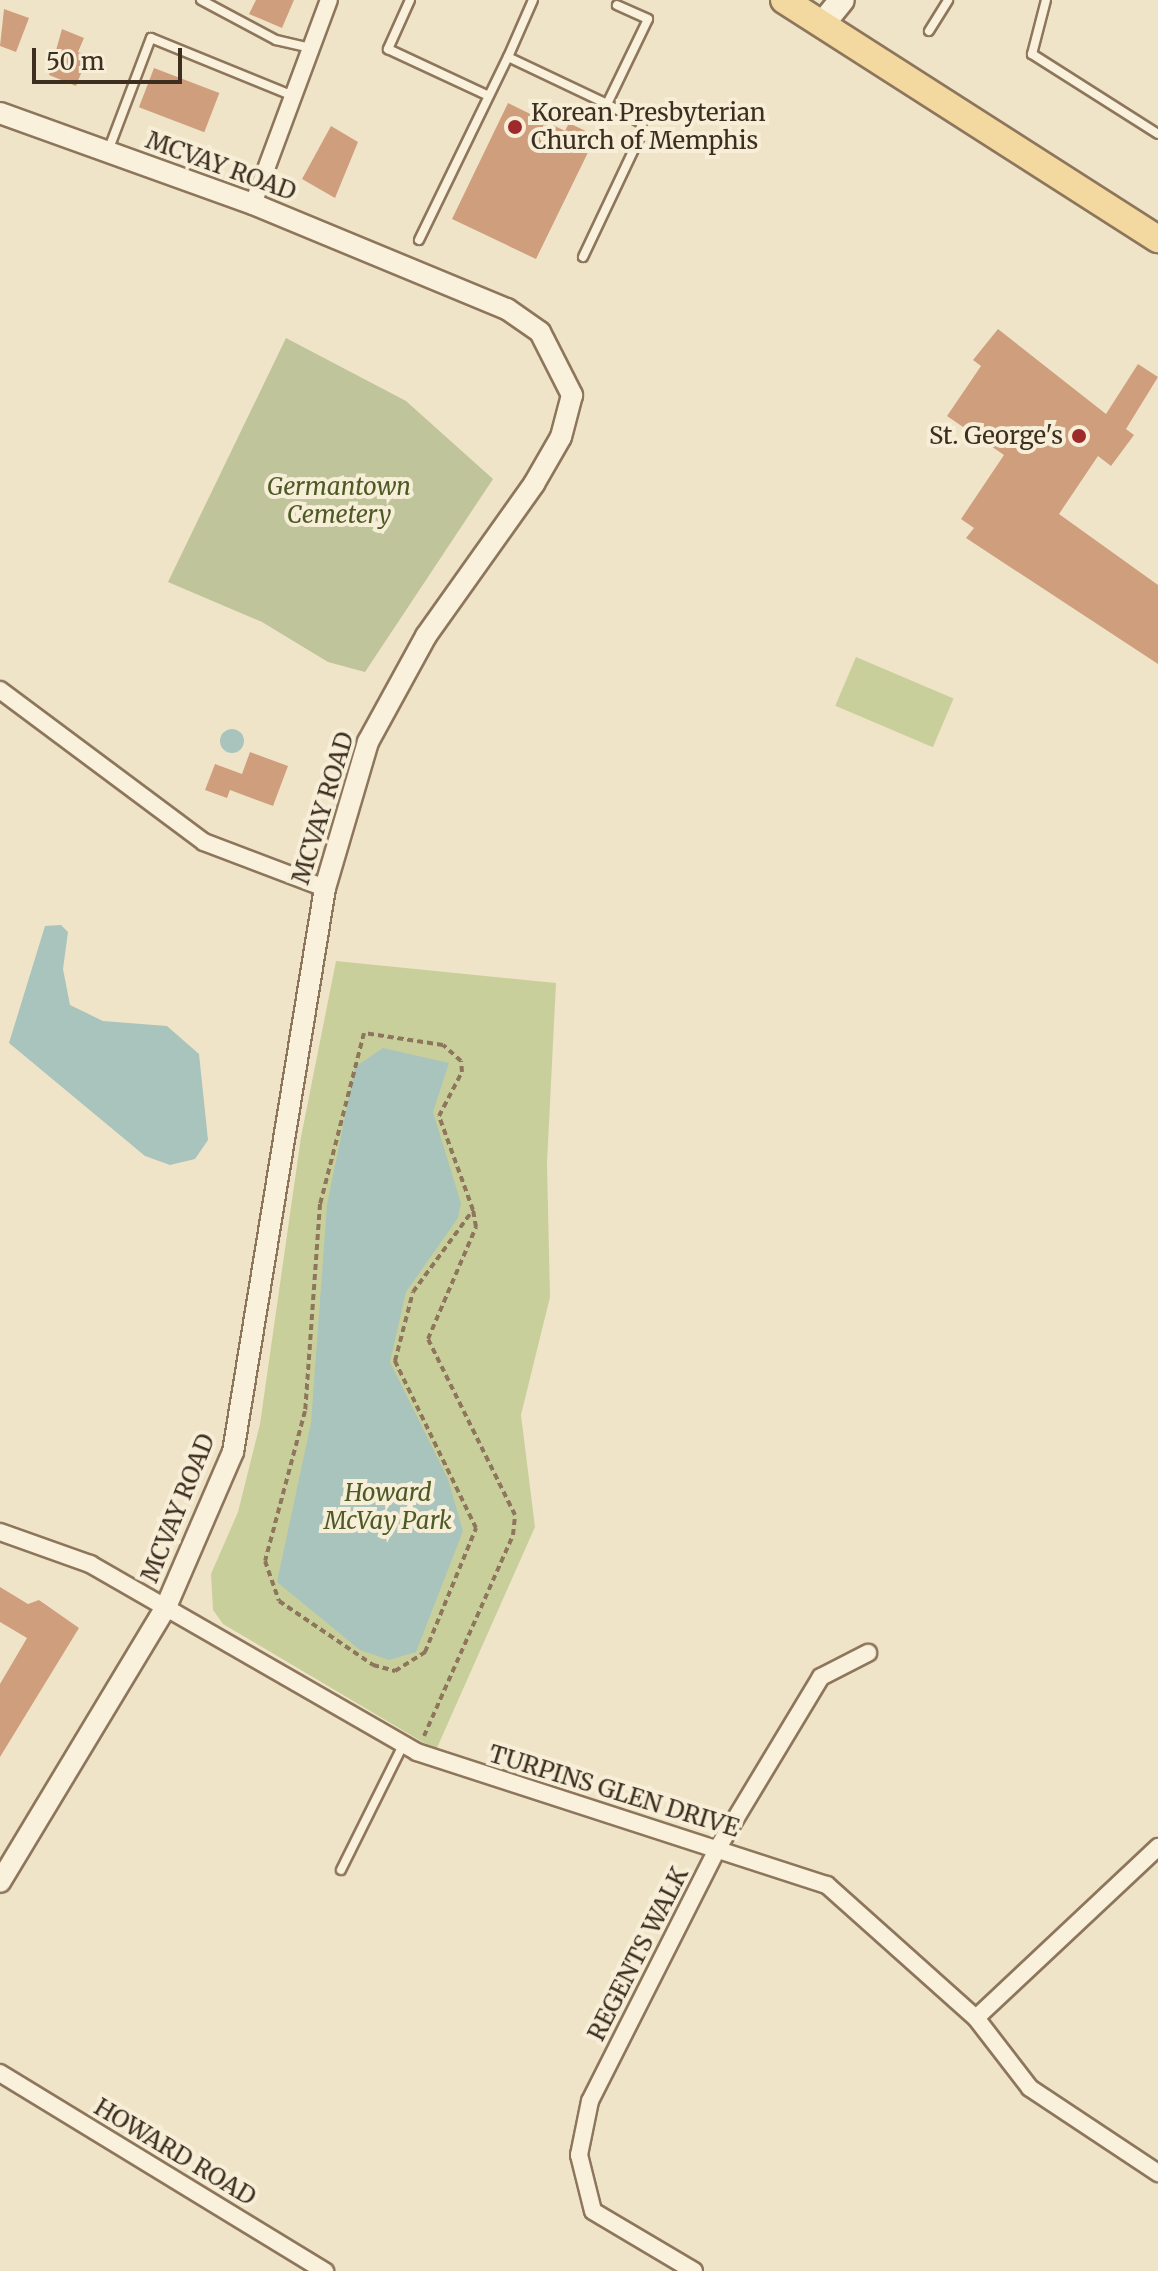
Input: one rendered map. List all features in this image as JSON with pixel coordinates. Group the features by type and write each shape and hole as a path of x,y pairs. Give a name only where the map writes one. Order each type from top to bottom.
{"main road":[{"path":"784,0 824,22 1158,239"},
{"path":"824,22 842,0"}],"street":[{"path":"253,204 329,0"},
{"name":"MCVAY ROAD","path":"0,113 253,204 507,309 540,332 563,365 572,395 561,437 534,484 426,636 368,742 325,888 233,1452 166,1607 0,1882"},
{"path":"0,690 204,842 325,888"},
{"name":"TURPINS GLEN DRIVE","path":"0,1532 70,1555 166,1607 410,1749 719,1846 827,1885 976,2018 1030,2088 1158,2173"},
{"name":"REGENTS WALK","path":"694,2271 593,2211 579,2155 590,2101 719,1846 821,1677 868,1653"},
{"path":"976,2018 1158,1847"},
{"name":"HOWARD ROAD","path":"0,2073 325,2271"}],"lane":[{"path":"201,0 219,7 250,28 311,49"},
{"path":"410,0 388,49 489,96"},
{"path":"419,240 533,0"},
{"path":"607,104 648,19 619,2 608,0"},
{"path":"929,31 948,0"},
{"path":"1046,0 1032,54 1158,134"},
{"path":"107,152 151,38 293,96"},
{"path":"508,57 641,123 642,132 583,257"},
{"path":"341,1870 410,1749"}],"path":[{"path":"410,1749 513,1535 515,1515 428,1339 476,1227 473,1210 439,1116 462,1072 454,1049 364,1033 320,1204 305,1411 265,1561 279,1601 373,1665 395,1671 425,1652 476,1528 395,1361 413,1292 473,1210"}],"green space":[{"name":"Germantown Cemetery","path":"286,338 406,401 493,479 365,672 328,662 262,622 168,582"},
{"path":"856,657 954,698 933,747 835,706"},
{"name":"Howard McVay Park","path":"336,961 556,983 547,1163 550,1297 521,1415 535,1527 436,1750 223,1624 213,1610 211,1574 238,1512 260,1424 301,1137"}],"water":[{"path":"232,729 243,736 244,741 237,752 232,753 221,746 220,741 227,730"},
{"path":"61,925 68,932 63,969 70,1005 103,1021 167,1026 199,1054 208,1140 195,1159 170,1165 145,1156 9,1043 45,926"},
{"path":"383,1048 449,1063 433,1112 461,1203 458,1218 406,1292 390,1362 448,1479 463,1531 416,1652 389,1660 360,1650 277,1582 311,1423 327,1205 355,1067"}],"building":[{"path":"256,0 294,0 282,28 249,14"},
{"path":"4,9 29,18 16,52 0,46"},
{"path":"62,29 84,38 78,52 88,56 76,86 49,75"},
{"path":"154,68 219,93 204,132 139,107"},
{"path":"508,103 565,131 569,123 596,136 536,259 452,219"},
{"path":"331,126 358,142 335,198 302,179"},
{"path":"998,329 1106,414 1138,364 1158,377 1126,429 1134,435 1111,466 1098,456 1059,514 1158,585 1158,664 966,538 974,528 961,519 1004,455 947,416 981,366 973,360"},
{"path":"250,752 288,766 273,806 230,790 227,798 205,790 215,764 242,774"},
{"path":"0,1587 28,1604 39,1600 79,1628 0,1757 0,1684 27,1638 0,1622"}],"place":[{"name":"Korean Presbyterian Church of Memphis","path":"515,127"},
{"name":"St. George's","path":"1079,436"}]}
